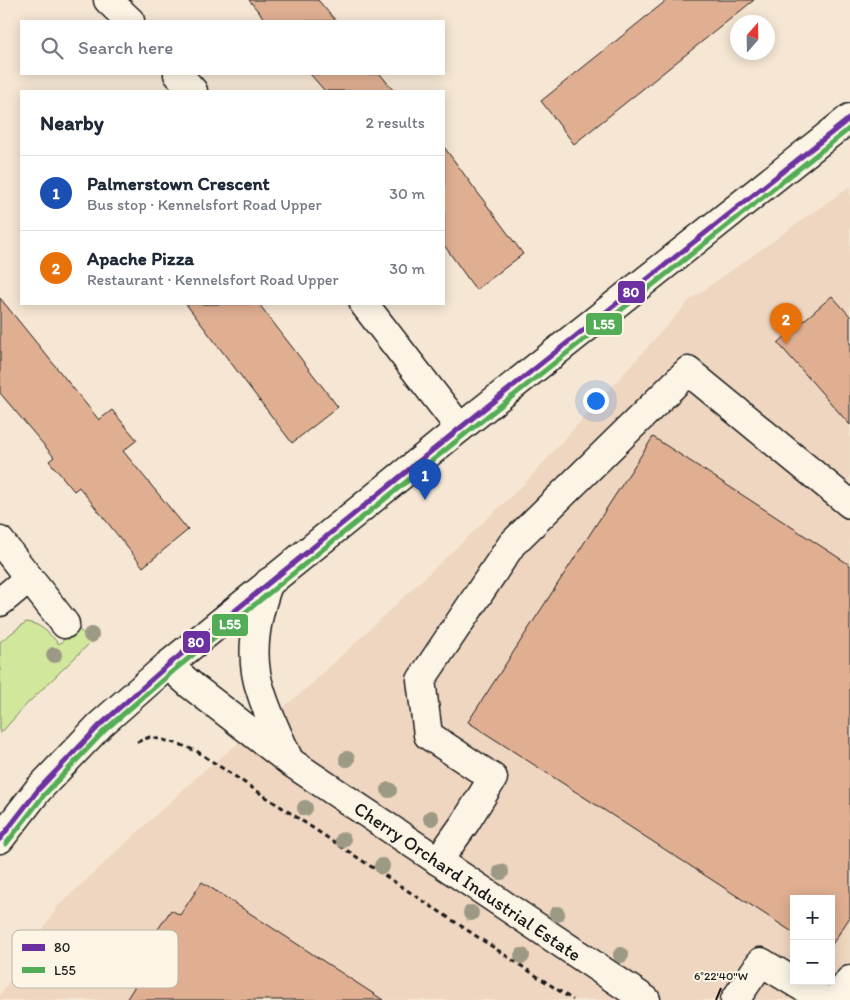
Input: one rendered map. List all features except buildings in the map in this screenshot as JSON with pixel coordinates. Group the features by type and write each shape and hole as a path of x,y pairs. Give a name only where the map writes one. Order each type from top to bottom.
{"street":[{"path":"108,0 129,20"},
{"path":"179,75 192,90"},
{"path":"0,839 38,790 100,725 168,664 460,428 850,118"},
{"path":"365,305 460,428"},
{"path":"438,861 465,823 493,778 428,735 421,680 512,544 688,370 850,504"},
{"path":"0,541 65,624"},
{"path":"0,602 29,578"},
{"path":"269,582 261,602 254,640 255,663 260,690 289,761"},
{"name":"Cherry Orchard Industrial Estate","path":"168,664 192,686 289,761 646,1000"},
{"path":"735,1000 761,962 824,1000"},
{"path":"836,1000 850,980"}],"path":[{"path":"132,744 150,737 179,744 198,752 573,1000"}],"shaded area":[{"path":"850,186 850,1000 0,1000 0,995 12,977 12,988 178,988 178,930 42,930 58,906 200,774 307,688 524,484 690,300"}],"green space":[{"path":"26,622 36,624 59,644 77,628 92,641 26,705 0,734 0,642"}],"transit line":[{"name":"80","path":"0,839 38,790 100,725 168,665 460,428 850,118"},
{"name":"L55","path":"6,844 44,795 105,730 173,671 465,434 850,128"}],"place":[{"name":"Apache Pizza","path":"786,344"},
{"name":"Palmerstown Crescent","path":"425,500"}]}
